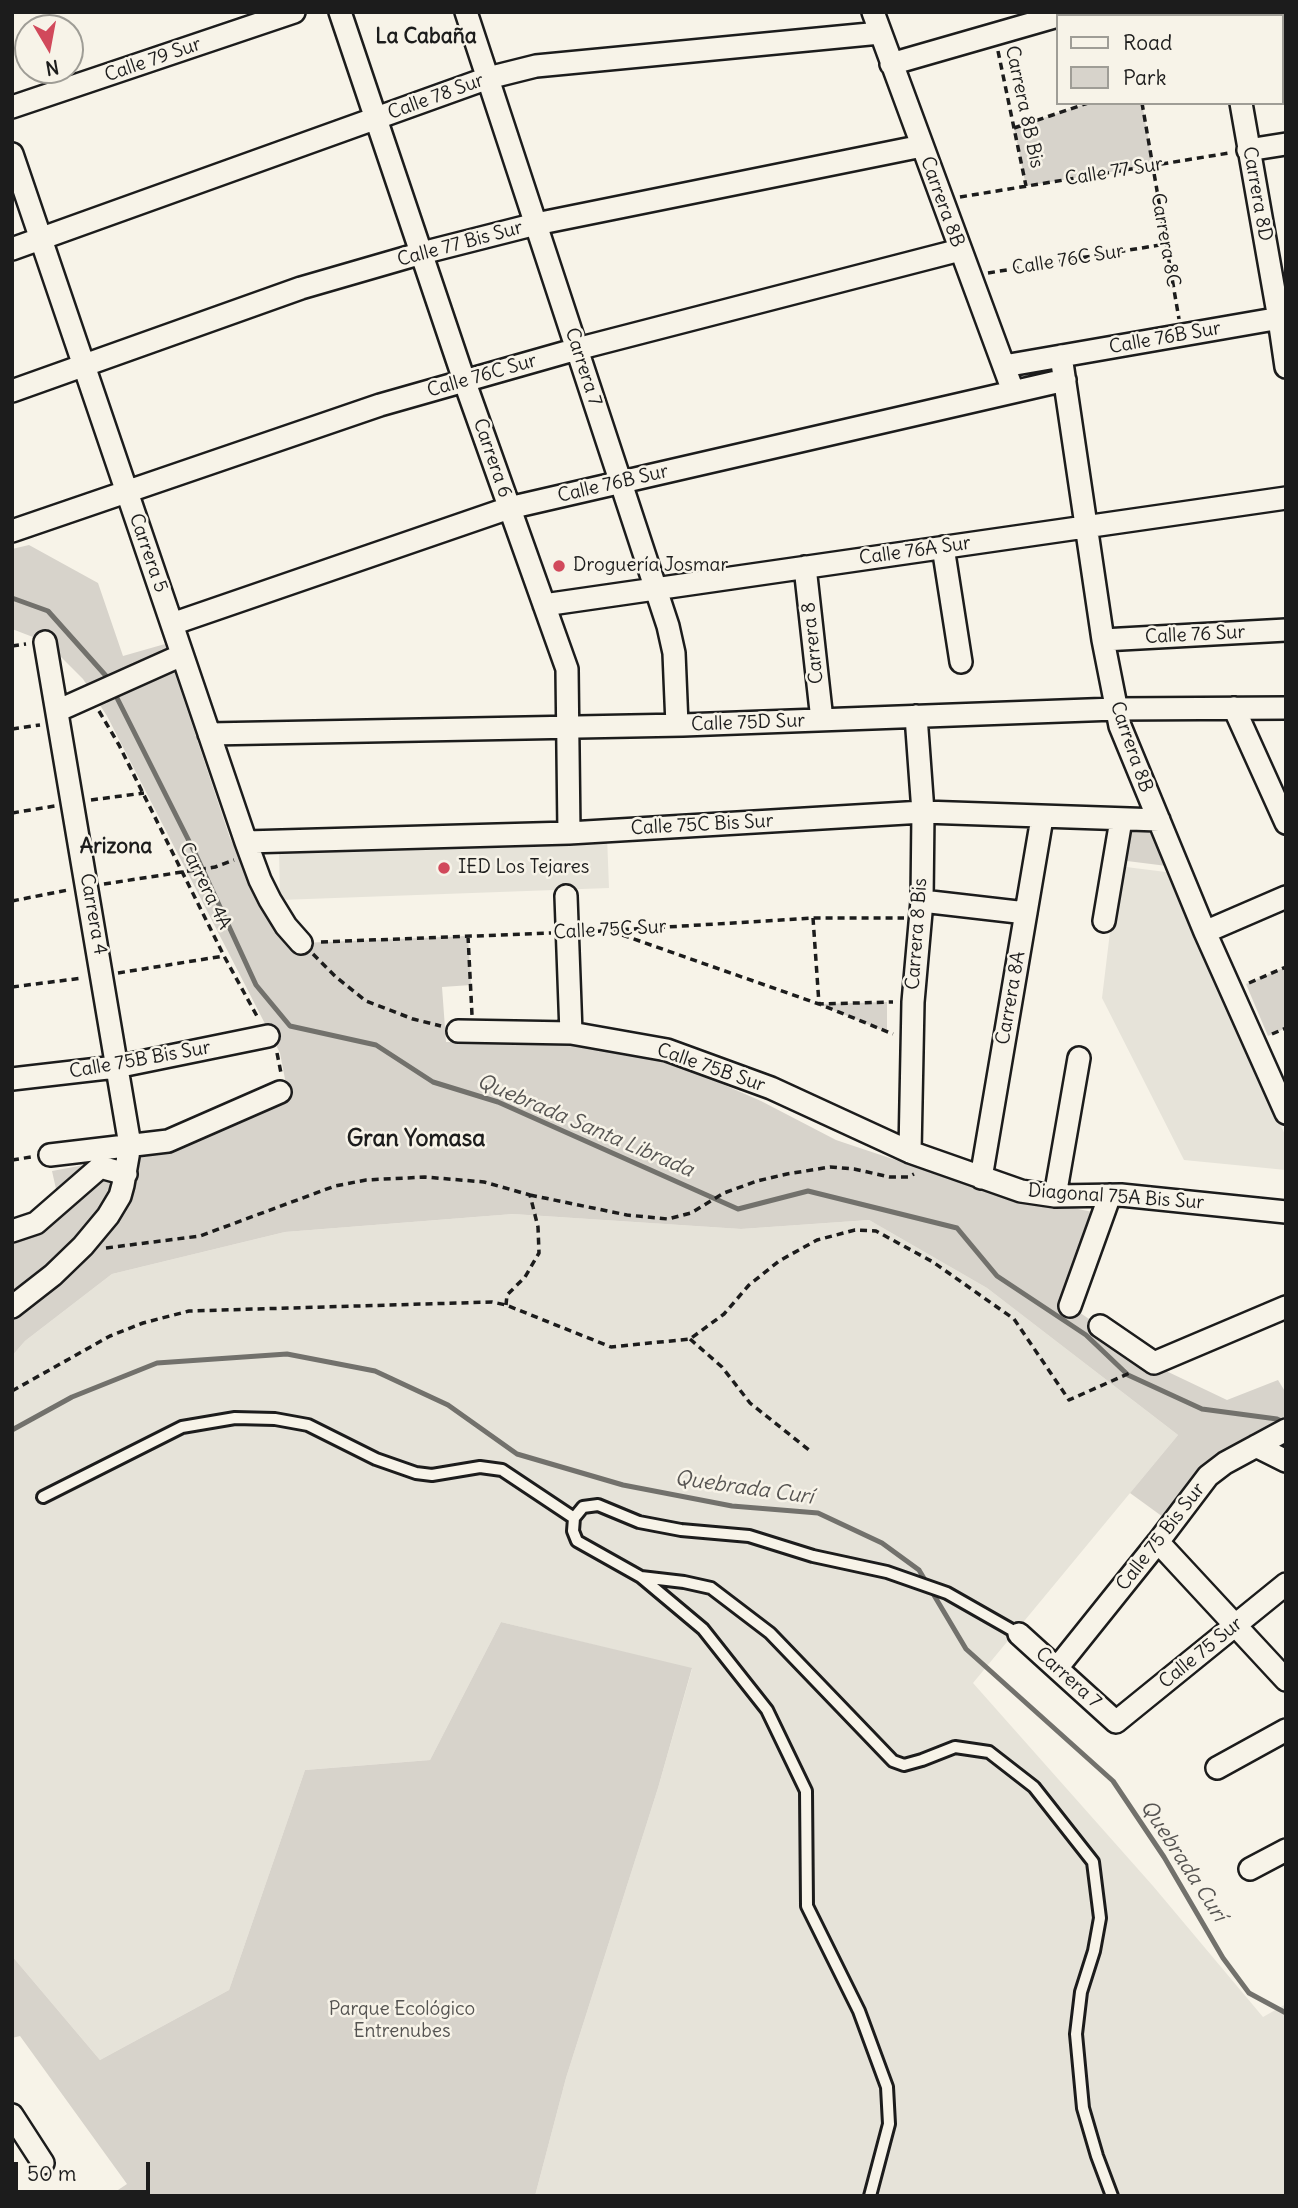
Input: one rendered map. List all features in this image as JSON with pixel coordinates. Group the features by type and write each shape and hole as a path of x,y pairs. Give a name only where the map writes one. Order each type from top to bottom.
{"street":[{"name":"Calle 79 Sur","path":"12,107 294,12"},
{"name":"Carrera 6","path":"340,12 464,380 567,669 569,833"},
{"name":"Carrera 7","path":"466,12 672,639 677,725"},
{"name":"Carrera 8B","path":"873,12 1013,391"},
{"path":"891,64 1056,17"},
{"name":"Calle 78 Sur","path":"12,249 488,78 536,65 880,33"},
{"name":"Carrera 8D","path":"1241,105 1282,318 1286,368"},
{"path":"1248,150 1286,144"},
{"name":"Calle 77 Bis Sur","path":"12,391 301,288 422,253 536,224 922,146"},
{"name":"Carrera 5","path":"12,154 246,842 270,900 286,926 301,943"},
{"name":"Calle 76C Sur","path":"12,531 380,405 464,380 960,250"},
{"name":"Calle 76B Sur","path":"1004,366 1282,318"},
{"name":"Carrera 8B","path":"1061,356 1115,709 1125,742 1205,932 1283,1100"},
{"name":"Calle 76B Sur","path":"172,624 509,508 1065,380"},
{"name":"Calle 76A Sur","path":"544,605 1286,498"},
{"path":"943,547 961,662"},
{"name":"Carrera 8","path":"805,567 821,720"},
{"name":"Calle 76 Sur","path":"1103,640 1286,630"},
{"name":"Carrera 4","path":"12,1307 53,1275 115,1207 126,1174 130,1145 46,642"},
{"path":"58,716 95,693 182,655"},
{"path":"1234,708 1286,823"},
{"name":"Calle 75D Sur","path":"209,734 677,725 1115,709 1286,708"},
{"name":"Carrera 8 Bis","path":"910,1152 913,1002 921,910 923,812 916,716"},
{"name":"Calle 75C Bis Sur","path":"246,842 569,833 923,812 1159,820"},
{"name":"Carrera 8A","path":"981,1178 1042,818"},
{"path":"1104,922 1121,820"},
{"path":"566,897 571,1033"},
{"path":"1205,932 1286,897"},
{"path":"921,910 1026,913"},
{"name":"Calle 75B Sur","path":"465,1031 571,1033 667,1050 771,1088 910,1152"},
{"name":"Calle 75B Bis Sur","path":"12,1079 116,1067 268,1036"},
{"path":"1055,1196 1079,1058"},
{"path":"50,1155 168,1141 280,1092"},
{"name":"Diagonal 75A Bis Sur","path":"910,1152 1021,1191 1055,1196 1110,1195 1286,1212"},
{"path":"12,1231 36,1223 98,1169 126,1174"},
{"path":"1070,1306 1110,1195"},
{"path":"1100,1326 1146,1366 1286,1307"},
{"name":"Calle 75 Bis Sur","path":"1057,1668 1208,1476 1215,1469 1283,1431"},
{"path":"1256,1446 1286,1461"},
{"path":"1158,1542 1286,1680"},
{"name":"Calle 75 Sur","path":"1116,1722 1286,1584"},
{"name":"Carrera 7","path":"1019,1634 1116,1722"},
{"path":"1217,1768 1286,1730"},
{"path":"1250,1870 1286,1850"},
{"path":"12,2115 43,2163"}],"lane":[{"path":"43,1497 182,1427 235,1418 275,1419 308,1425 376,1459 416,1474 432,1475 481,1467 502,1470 574,1518"},
{"path":"870,2196 889,2124 887,2087 859,2011 807,1906 806,1791 767,1710 703,1629 642,1577 576,1541 573,1531 574,1518 583,1507 598,1505 639,1522 681,1530 749,1536 813,1556 887,1572 947,1593 1019,1634"},
{"path":"642,1577 684,1581 711,1588 770,1633 892,1761 904,1765 954,1747 989,1752 1034,1787 1093,1862 1100,1917 1094,1951 1081,1992 1076,2034 1083,2108 1112,2196"}],"path":[{"name":"Carrera 8B Bis","path":"994,34 1026,186"},
{"path":"1014,128 1082,105"},
{"name":"Carrera 8C","path":"1142,105 1182,335"},
{"name":"Calle 77 Sur","path":"942,200 1248,150"},
{"name":"Calle 76C Sur","path":"970,276 1166,244"},
{"name":"Carrera 4A","path":"95,693 224,956 268,1036 281,1071 280,1092"},
{"path":"12,730 58,716"},
{"path":"183,872 215,867"},
{"name":"Calle 75C Sur","path":"301,943 609,931 921,910"},
{"path":"813,918 819,1004"},
{"path":"609,931 819,1004 912,1042"},
{"path":"301,943 366,1001 413,1019 465,1031 468,936"},
{"path":"1231,991 1286,967"},
{"path":"819,1004 913,1002"},
{"path":"82,1246 113,1248 200,1236 335,1186 366,1180 425,1177 484,1182 530,1195 627,1215 668,1219 691,1213 724,1194 757,1181 830,1167 890,1177 908,1177 937,1162"},
{"path":"506,1305 507,1295 525,1276 539,1253 538,1227 530,1195"},
{"path":"12,1391 110,1336 143,1323 189,1311 492,1302 506,1305 611,1347 690,1339 724,1314 750,1285 779,1261 817,1240 855,1230 876,1231 933,1262 1014,1320 1069,1400 1146,1366"},
{"path":"690,1339 722,1367 750,1403 809,1450"}],"shaded area":[{"name":"IED Los Tejares","path":"607,836 609,888 280,900 279,848"},
{"path":"1118,866 1166,872 1286,1137 1286,1170 1184,1160 1102,998"},
{"path":"513,1214 741,1229 869,1220 987,1288 1178,1435 973,1683 1153,1886 1263,2017 1286,2004 1286,2196 535,2196 566,2078 658,1788 692,1669 501,1622 430,1760 305,1770 229,1990 100,2060 12,1956 12,1356 25,1341 112,1274 285,1232"}],"green space":[{"path":"1082,105 1142,105 1153,165 1026,186 1014,128"},
{"path":"29,545 98,583 123,656 165,644 230,838 264,907 301,943 468,936 471,985 442,987 446,1042 566,1045 641,1054 681,1066 761,1101 836,1140 988,1191 1103,1214 1070,1306 1164,1370 1227,1400 1278,1380 1286,1393 1286,1450 1257,1435 1202,1466 1163,1517 1130,1493 1178,1435 987,1288 869,1220 741,1229 513,1214 285,1232 112,1274 25,1341 12,1356 12,1218 61,1211 52,1171 170,1149 288,1095 280,1053 107,716 83,679 46,642 12,629 12,549"},
{"path":"1154,827 1167,866 1119,860 1124,828"},
{"path":"1286,967 1286,1028 1268,1036 1246,984"},
{"path":"887,1002 887,1032 819,1004"},
{"name":"Parque Ecológico Entrenubes","path":"501,1622 692,1668 658,1788 566,2078 535,2196 109,2196 127,2184 20,2036 12,2038 12,1956 100,2060 229,1990 305,1770 430,1760"}],"waterway":[{"name":"Quebrada Santa Librada","path":"12,598 48,611 107,677 110,684"},
{"name":"Quebrada Santa Librada","path":"114,692 196,855 256,985 290,1026 376,1045 433,1082 498,1102 738,1209 808,1191 957,1228 997,1276 1086,1335 1128,1375 1202,1409 1277,1419 1285,1423"},
{"name":"Quebrada Curí","path":"12,1430 72,1397 157,1363 287,1354 375,1371 448,1405 517,1454 623,1485 732,1506 818,1513 882,1543 919,1570 966,1649 1113,1781 1164,1857 1223,1958 1249,1993 1286,2013"}],"place":[{"name":"Droguería Josmar","path":"559,566"},
{"name":"IED Los Tejares","path":"444,868"}],"district":[{"name":"La Cabaña","path":"426,37"},
{"name":"Arizona","path":"116,847"},
{"name":"Gran Yomasa","path":"416,1139"}]}
